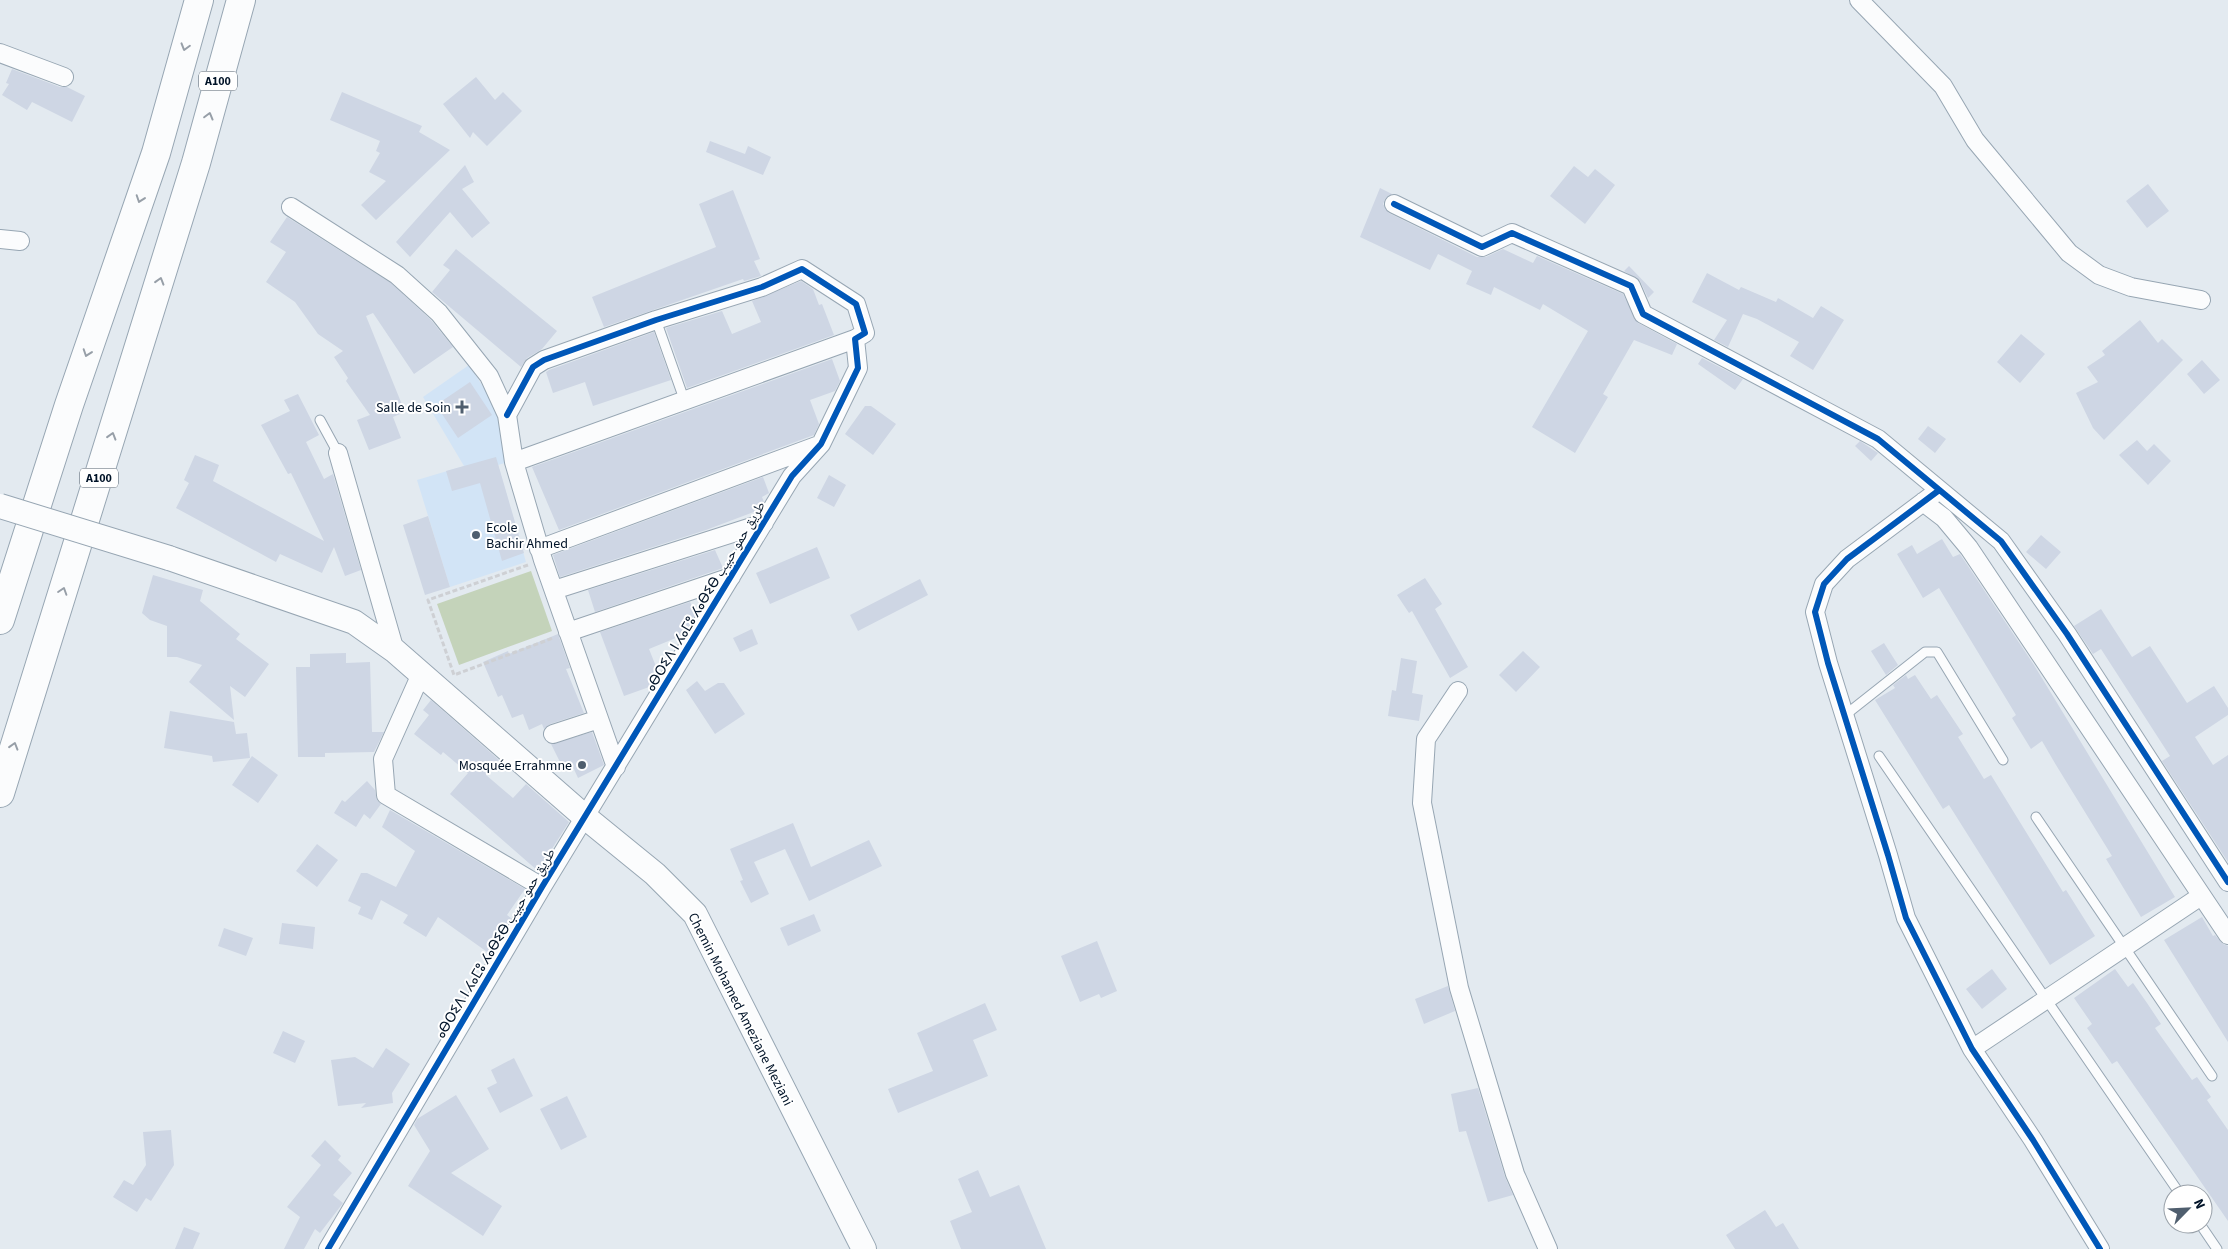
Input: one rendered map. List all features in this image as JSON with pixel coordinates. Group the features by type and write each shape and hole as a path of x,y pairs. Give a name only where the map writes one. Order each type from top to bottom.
{"highway":[{"name":"A100","path":"0,620 69,405 156,153 199,0"},
{"name":"A100","path":"0,793 196,163 241,0"}],"main road":[{"name":"Chemin Mohamed Ameziane Meziani","path":"0,506 169,558 354,622 395,651 586,817 655,874 695,914 864,1249"}],"street":[{"path":"1859,0 1943,86 1975,140 2069,253 2099,275 2131,287 2201,300"},
{"path":"0,53 64,77"},
{"path":"1394,204 1482,247 1512,233 1631,286 1643,314 1878,439 1938,491 2001,541 2067,634 2228,882"},
{"path":"291,207 397,275 439,313 489,376 507,415 514,462 541,554 616,767"},
{"path":"0,238 20,241"},
{"name":"ⴰⴱⵔⵉⴷ ⵏ ⵃⴰⵎⵓ ⵃⴰⴱⵉⴱ طريق حمو حبيب","path":"328,1249 542,887 792,476 822,444 858,368 855,339 865,333 856,304 802,269 762,287 656,320 544,360 533,367 507,415"},
{"path":"514,462 684,399 855,339"},
{"path":"541,554 822,444"},
{"path":"338,453 395,651"},
{"path":"1938,491 1847,558 1824,584 1815,612 1844,716 1906,918 1972,1049 2033,1140 2100,1249"},
{"path":"1923,502 1944,518 1969,548 2228,935"},
{"path":"554,590 764,523"},
{"path":"568,632 731,577"},
{"path":"421,674 384,759 386,795 542,887"},
{"path":"1458,691 1426,739 1422,803 1459,988 1515,1174 1548,1249"},
{"path":"553,734 599,719"},
{"path":"1972,1049 2201,896"}],"lane":[{"path":"656,320 684,399"},
{"path":"320,420 338,453"},
{"path":"1844,716 1925,652 1937,652 2003,760"},
{"path":"1879,756 2173,1184"},
{"path":"2036,816 2212,1076"},
{"path":"2207,1234 2217,1249"}],"path":[{"path":"541,554 428,600 454,675 568,632"}],"shaded area":[{"name":"Ecole Bachir Ahmed","path":"469,365 503,418 508,462 498,465 526,562 450,587 417,480 464,466 423,397"}],"green space":[{"path":"531,571 552,631 459,665 437,604"}],"building":[{"path":"12,69 60,87 67,87 85,96 72,122 32,102 27,110 2,95 9,84 6,83"},
{"path":"476,77 495,100 503,92 522,111 487,146 473,132 470,138 443,104"},
{"path":"342,92 422,126 419,132 450,150 376,220 361,205 386,181 369,172 380,153 376,151 380,141 330,120"},
{"path":"710,141 745,154 748,146 771,157 763,175 706,152"},
{"path":"465,165 474,182 462,189 490,223 472,238 450,212 410,257 396,242"},
{"path":"1574,166 1588,177 1595,169 1615,185 1585,224 1550,196"},
{"path":"2148,184 2169,211 2147,228 2126,201"},
{"path":"1380,188 1392,194 1385,199 1383,204 1389,213 1477,257 1486,257 1503,249 1533,263 1537,256 1623,294 1638,323 1677,344 1672,355 1634,340 1603,394 1608,397 1575,453 1532,427 1588,331 1543,304 1540,310 1494,287 1491,295 1466,284 1472,271 1438,254 1430,270 1360,237"},
{"path":"733,190 760,259 754,261 761,276 744,281 743,279 604,327 592,297 716,247 699,204"},
{"path":"287,217 391,283 431,320 453,347 414,374 373,313 366,316 405,412 393,417 401,438 369,450 357,420 370,415 346,381 348,378 334,357 343,351 318,334 295,302 266,282 286,252 270,242"},
{"path":"456,249 557,331 542,349 527,358 521,367 432,292 450,270 443,265"},
{"path":"1629,266 1654,292 1648,298 1640,281 1624,271"},
{"path":"1707,273 1739,290 1741,287 1776,302 1778,298 1813,318 1821,306 1844,320 1813,370 1790,356 1799,342 1757,319 1743,314 1728,347 1714,340 1727,320 1692,302"},
{"path":"801,281 813,289 819,305 822,304 834,335 687,388 666,328 722,311 732,334 761,322 752,301"},
{"path":"2140,320 2158,343 2162,339 2183,360 2104,440 2093,428 2076,393 2098,382 2087,367 2105,355 2102,351"},
{"path":"654,332 671,380 593,406 585,382 553,393 546,372 549,370"},
{"path":"2021,334 2045,354 2020,383 1997,362"},
{"path":"1702,358 1743,379 1735,390 1698,364"},
{"path":"832,359 840,381 835,391 810,400 819,424 814,435 559,530 532,467"},
{"path":"2202,360 2220,380 2204,394 2187,374"},
{"path":"470,382 492,415 458,438 436,405"},
{"path":"298,394 319,435 306,442 324,479 333,474 361,570 345,576 334,547 322,573 280,554 276,562 176,508 189,483 184,480 195,455 219,465 213,481 324,541 291,473 288,474 261,425 290,411 284,400"},
{"path":"865,406 871,406 896,424 873,455 845,434"},
{"path":"1928,426 1946,439 1935,453 1918,439"},
{"path":"2137,440 2147,451 2154,444 2171,461 2148,485 2119,455"},
{"path":"1860,441 1878,453 1871,461 1855,446"},
{"path":"496,457 524,553 502,561 480,483 452,491 446,471"},
{"path":"829,475 846,485 834,507 817,498"},
{"path":"763,477 769,493 762,497 764,502 759,510 706,530 560,577 553,555"},
{"path":"428,516 450,587 425,595 403,525"},
{"path":"2041,535 2061,552 2046,569 2026,552"},
{"path":"1942,539 1953,557 1960,554 2034,665 2175,897 2141,917 2106,859 2112,856 2042,741 2031,749 2012,718 2016,715 1939,588 1923,598 1897,554 1912,545 1917,554"},
{"path":"817,547 830,578 770,604 756,573"},
{"path":"715,550 723,568 595,612 588,590"},
{"path":"153,575 203,590 200,601 240,634 236,639 269,664 245,697 230,686 234,720 189,682 202,665 177,657 167,657 167,626 150,620 142,613"},
{"path":"1425,578 1442,604 1435,609 1468,667 1450,678 1412,611 1409,613 1397,595"},
{"path":"920,579 928,595 858,631 850,615"},
{"path":"690,602 696,614 683,635 649,649 659,674 652,686 624,696 600,632"},
{"path":"2101,609 2132,657 2150,646 2187,703 2214,686 2228,708 2228,715 2195,737 2213,765 2228,755 2228,862 2162,761 2170,756 2101,649 2093,654 2074,626"},
{"path":"752,629 758,644 740,652 733,638"},
{"path":"558,634 570,668 566,669 584,713 550,724 544,729 542,724 529,730 523,714 512,718 502,695 498,697 483,662 508,651 509,654"},
{"path":"1884,643 1898,665 1886,675 1871,651"},
{"path":"1523,651 1540,667 1516,692 1499,675"},
{"path":"346,653 346,663 370,662 372,732 384,732 374,752 325,753 325,757 298,757 296,667 310,667 310,654"},
{"path":"1401,658 1417,661 1412,693 1423,695 1419,721 1388,716 1392,690 1396,691"},
{"path":"1906,675 1908,679 1915,675 1931,699 1937,695 1963,734 1958,737 1984,779 1991,775 2063,892 2066,890 2095,936 2050,965 1949,805 1943,809 1875,700 1895,688 1893,685"},
{"path":"697,681 705,691 718,683 724,683 745,714 715,734 686,690"},
{"path":"431,700 499,760 486,775 513,798 526,784 569,822 538,871 450,794 468,773 443,752 441,755 414,734 429,715 423,710"},
{"path":"170,711 234,722 236,734 247,733 250,758 213,762 212,756 164,748"},
{"path":"592,732 604,765 578,778 572,765 564,770 551,744"},
{"path":"252,756 278,775 258,803 232,785"},
{"path":"367,781 375,790 377,800 381,804 370,819 364,814 356,827 334,813 342,800 345,802"},
{"path":"390,810 525,889 507,915 511,918 490,954 438,917 426,937 403,923 408,915 381,900 372,920 358,914 361,907 348,901 361,873 367,873 396,887 415,851 382,827"},
{"path":"793,823 811,867 869,840 882,866 809,901 785,849 754,862 769,894 751,903 740,881 743,880 730,849"},
{"path":"317,844 338,860 317,887 296,871"},
{"path":"814,914 821,931 788,946 780,928"},
{"path":"2202,917 2213,936 2215,935 2223,944 2228,946 2228,1042 2164,940"},
{"path":"282,923 315,927 313,949 279,944"},
{"path":"224,928 253,938 246,956 218,946"},
{"path":"1097,941 1117,991 1101,998 1099,994 1080,1002 1061,956"},
{"path":"1992,969 2007,989 1982,1009 1966,989"},
{"path":"2115,969 2128,987 2133,983 2161,1024 2155,1028 2192,1080 2197,1077 2211,1097 2207,1100 2228,1130 2228,1221 2213,1199 2213,1184 2202,1184 2117,1061 2112,1064 2087,1028 2092,1024 2074,998"},
{"path":"1448,986 1455,1011 1424,1024 1415,999"},
{"path":"985,1003 997,1030 973,1040 988,1076 898,1113 888,1089 933,1071 917,1033"},
{"path":"283,1031 305,1041 295,1063 273,1053"},
{"path":"386,1048 410,1064 392,1093 393,1103 361,1108 366,1103 338,1106 331,1060 355,1057 373,1068"},
{"path":"514,1058 533,1096 500,1113 487,1088 497,1083 491,1070"},
{"path":"1478,1088 1505,1177 1513,1195 1488,1202 1466,1131 1459,1132 1451,1094"},
{"path":"456,1095 489,1149 451,1173 502,1206 483,1236 408,1186 430,1151 414,1125 417,1119"},
{"path":"567,1096 587,1137 561,1150 540,1109"},
{"path":"171,1130 174,1165 151,1201 146,1198 137,1212 113,1197 124,1180 133,1185 146,1165 143,1132"},
{"path":"325,1140 341,1156 338,1160 352,1173 333,1195 343,1203 320,1233 315,1229 304,1249 284,1249 300,1217 287,1207 321,1165 311,1156"},
{"path":"978,1170 990,1197 1019,1185 1046,1249 961,1249 950,1221 972,1212 958,1179"},
{"path":"1765,1210 1776,1227 1783,1223 1799,1249 1735,1249 1726,1235"},
{"path":"184,1227 200,1233 193,1249 175,1249"}],"cycle path":[{"path":"1394,204 1482,247 1512,233 1631,286 1643,314 1878,439 2001,541 2067,634 2228,882"},
{"path":"328,1249 542,887 792,476 821,444 858,368 855,339 865,333 856,304 802,269 762,287 656,320 544,360 533,367 507,415"},
{"path":"1938,491 1847,559 1824,584 1815,612 1828,663 1906,918 1972,1049 2033,1140 2100,1249"}],"place":[{"name":"Salle de Soin","path":"462,407"},
{"name":"Ecole Bachir Ahmed","path":"476,535"},
{"name":"Mosquée Errahmne","path":"582,765"}]}
